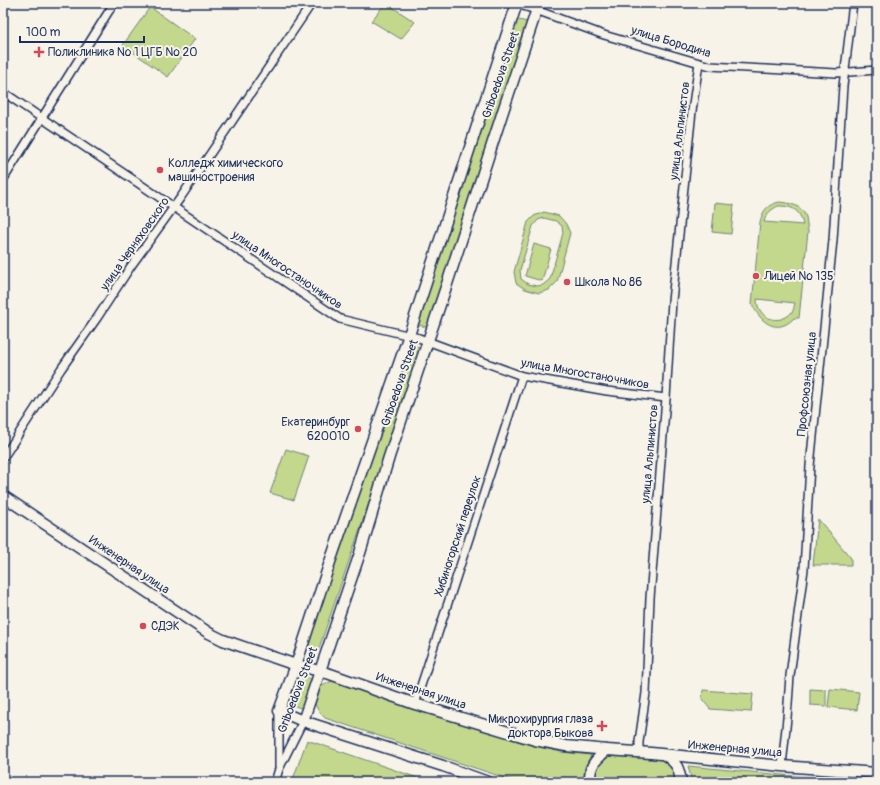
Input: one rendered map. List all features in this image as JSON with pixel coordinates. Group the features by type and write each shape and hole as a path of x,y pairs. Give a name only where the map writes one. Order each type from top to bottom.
{"main road":[{"name":"Griboedova Street","path":"279,711 409,335 515,3"},
{"name":"Griboedova Street","path":"303,721 360,553 389,457 538,7"},
{"name":"Инженерная улица","path":"3,496 209,633 223,640 296,665 330,674 415,704 534,740 566,746 782,766 877,773"},
{"path":"279,711 303,721 488,782"},
{"path":"590,782 590,770 596,759 607,750"},
{"path":"665,755 678,766 680,782"}],"street":[{"path":"3,180 114,3"},
{"name":"улица Черняховского","path":"3,458 61,369 312,3"},
{"name":"улица Бородина","path":"515,3 538,7 604,35 710,66 801,72 844,73 877,70"},
{"name":"Профсоюзная улица","path":"782,766 790,676 804,569 810,466 833,240 844,73 853,3"},
{"name":"улица Альпинистов","path":"639,752 646,693 650,598 673,294 692,111 700,63"},
{"name":"улица Многостаночников","path":"3,92 340,319 409,335 522,376 607,391 666,398"},
{"name":"Хибиногорский переулок","path":"415,704 522,376"},
{"name":"Griboedova Street","path":"279,711 279,768"},
{"name":"Griboedova Street","path":"275,782 279,768 303,721"}],"green space":[{"path":"386,3 415,22 401,39 371,21"},
{"path":"150,7 195,39 168,77 123,45"},
{"path":"515,19 527,22 429,328 416,324"},
{"path":"779,202 791,204 799,207 806,217 808,231 799,318 794,318 781,326 775,326 764,321 755,311 752,304 760,222 766,209","holes":["778,206 792,208 798,212 803,225 764,222 769,212","757,299 795,303 793,311 787,317 775,319 770,318 761,311 758,306"]},
{"path":"715,203 734,205 731,234 712,232"},
{"path":"544,212 559,216 566,224 570,233 557,282 549,290 539,293 525,289 516,283 514,272 528,222 534,216","holes":["544,218 556,221 562,226 563,233 550,279 543,285 537,286 528,284 521,279 520,270 533,226 538,220"]},
{"path":"534,244 551,249 542,281 525,276"},
{"path":"410,344 422,348 318,651 306,647"},
{"path":"286,449 309,456 294,500 270,493"},
{"path":"818,519 851,558 851,565 813,565"},
{"path":"303,676 314,680 304,709 292,705"},
{"path":"334,680 531,745 561,752 591,755 585,767 584,782 517,782 325,718 319,712 314,702 320,687"},
{"path":"810,689 826,690 826,706 810,705"},
{"path":"830,689 859,692 857,710 828,707"},
{"path":"703,690 753,694 751,712 710,709 702,699"},
{"path":"307,740 421,779 420,782 292,782"},
{"path":"610,756 666,759 673,765 676,781 595,782 595,767 602,758"},
{"path":"688,766 857,782 692,782"}],"place":[{"name":"Поликлиника № 1 ЦГБ № 20","path":"39,52"},
{"name":"Колледж химического машиностроения","path":"160,170"},
{"name":"Лицей № 135","path":"756,276"},
{"name":"Школа № 86","path":"567,282"},
{"name":"Екатеринбург 620010","path":"358,429"},
{"name":"СДЭК","path":"143,626"},
{"name":"Микрохирургия глаза доктора Быкова","path":"602,726"}]}
